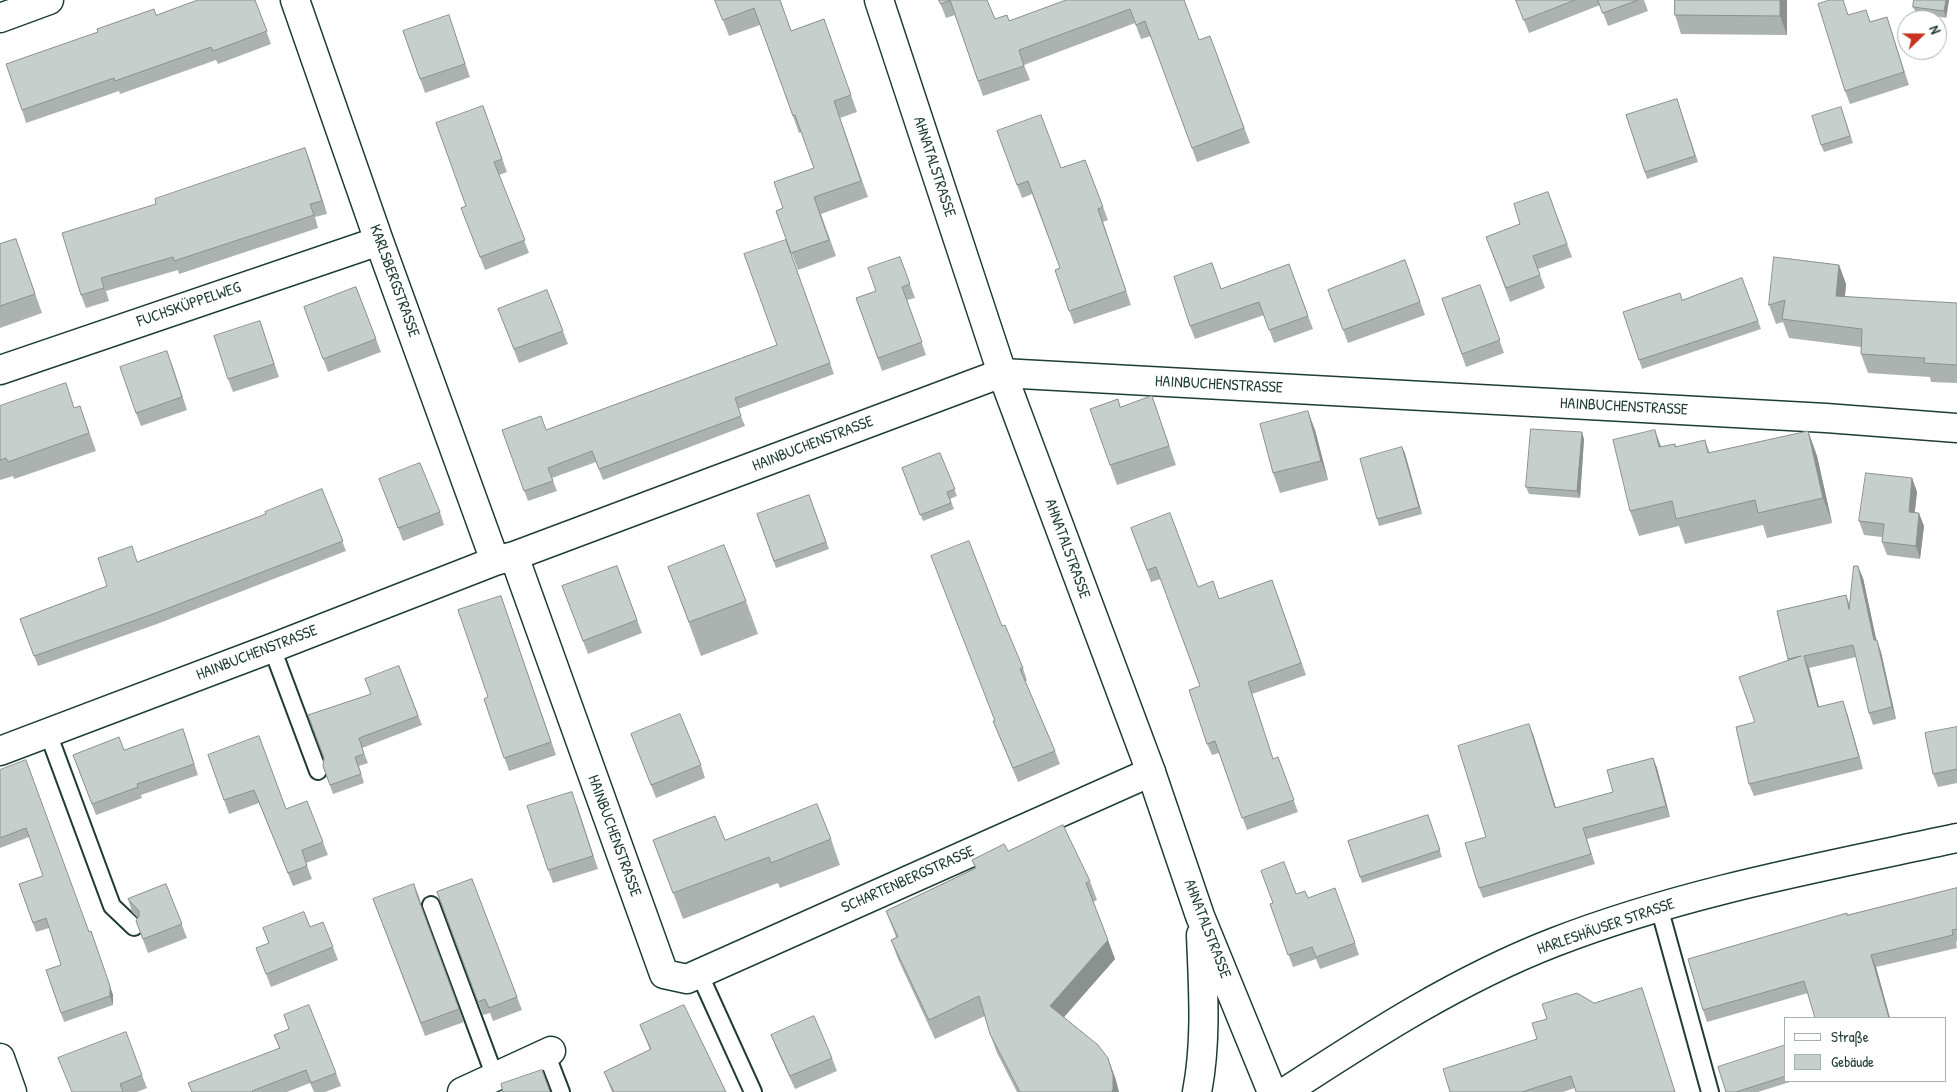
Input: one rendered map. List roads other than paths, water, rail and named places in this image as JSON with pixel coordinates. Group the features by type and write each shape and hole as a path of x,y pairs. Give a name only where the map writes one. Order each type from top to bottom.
{"street":[{"path":"0,18 49,0"},
{"name":"KARLSBERGSTRASSE","path":"295,0 379,240 505,558"},
{"name":"AHNATALSTRASSE","path":"879,0 1002,373 1151,772 1200,916 1272,1092"},
{"name":"FUCHSKÜPPELWEG","path":"0,370 379,240"},
{"name":"HAINBUCHENSTRASSE","path":"0,751 505,558 1002,373 1826,418 1957,428"},
{"name":"HAINBUCHENSTRASSE","path":"505,558 664,974"},
{"name":"SCHARTENBERGSTRASSE","path":"664,974 687,978 1151,772"},
{"name":"HARLESHÄUSER STRASSE","path":"1285,1092 1416,1010 1483,974 1554,942 1659,907 1793,874 1957,838"},
{"path":"1197,1092 1201,1074 1204,998 1200,916"},
{"path":"462,1092 548,1052"},
{"path":"0,1058 12,1092"}],"lane":[{"path":"272,648 318,771"},
{"path":"48,733 112,906 134,927"},
{"path":"431,905 495,1077"},
{"path":"1659,907 1710,1092"},
{"path":"699,973 753,1092"},
{"path":"548,1052 561,1092"}]}
